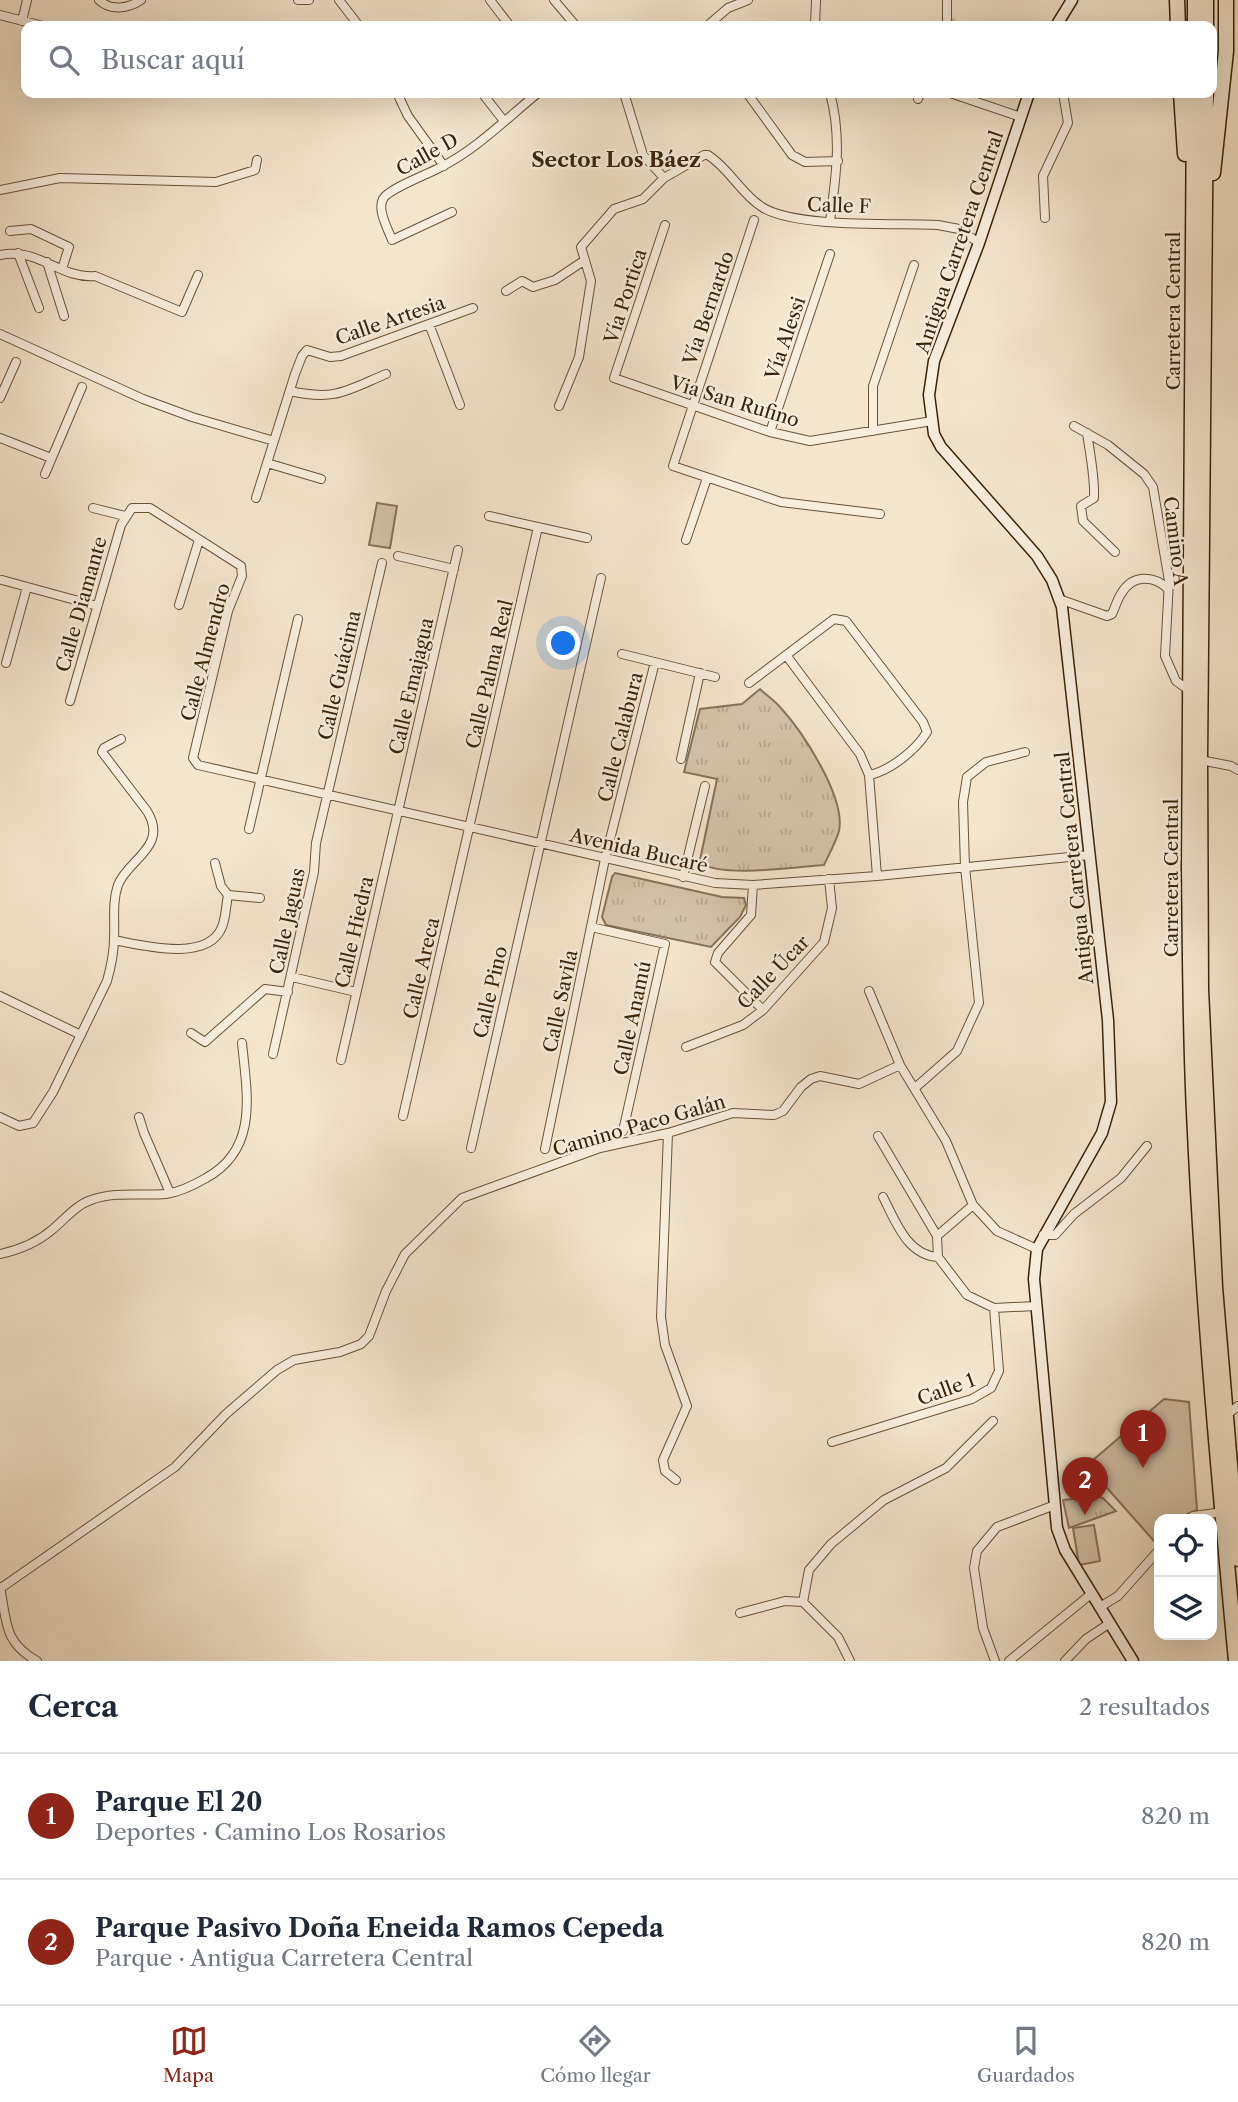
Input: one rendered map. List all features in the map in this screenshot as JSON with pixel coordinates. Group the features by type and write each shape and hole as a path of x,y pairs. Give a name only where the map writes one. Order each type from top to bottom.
{"highway":[{"path":"1177,0 1178,21"},
{"path":"1195,0 1195,21"},
{"path":"1206,0 1206,21"},
{"path":"1199,213 1213,175 1226,51 1226,0"},
{"path":"1181,98 1187,188 1199,213"},
{"name":"Carretera Central","path":"1194,98 1199,213 1195,760 1189,868 1194,1111 1220,1418 1238,1559"},
{"name":"Carretera Central","path":"1195,760 1190,691 1199,213 1206,98"},
{"name":"Carretera Central","path":"1220,1418 1223,1512 1236,1661"}],"street":[{"path":"0,15 22,21 27,0"},
{"path":"99,0 112,8 141,0"},
{"path":"298,0 309,0"},
{"path":"339,0 355,21"},
{"path":"490,0 506,21"},
{"path":"554,0 572,21"},
{"path":"713,21 728,8 748,0"},
{"path":"815,21 816,0"},
{"path":"947,0 947,20"},
{"path":"1059,21 1072,0"},
{"path":"399,98 408,116 444,166"},
{"path":"486,98 504,121"},
{"name":"Calle D","path":"452,212 392,240 384,219 382,203 387,193 444,166 532,98"},
{"path":"626,98 643,155 664,178"},
{"path":"751,98 792,155 805,162 838,161"},
{"path":"830,221 838,161 836,116 831,98"},
{"path":"965,98 1021,117"},
{"name":"Antigua Carretera Central","path":"1027,98 979,243 934,361 929,394 934,434 941,447 1037,556 1052,580 1065,630 1108,1020 1111,1102 1102,1133 1037,1248 1034,1279 1057,1528 1065,1550 1133,1661"},
{"path":"1045,218 1043,176 1068,123 1064,98"},
{"name":"Calle F","path":"559,406 579,357 592,281 581,247 614,209 643,199 664,178 695,159 708,155 721,163 743,192 764,209 803,221 938,225 959,229 979,243"},
{"path":"0,190 60,178 216,182 255,170 257,160"},
{"name":"Vía Bernardo","path":"706,478 673,466 754,220"},
{"name":"Vía Portica","path":"614,378 666,225"},
{"path":"10,230 31,229 69,247 62,269"},
{"path":"0,255 18,253 83,277 95,276 182,312 198,275"},
{"path":"18,253 39,308"},
{"name":"Vía Alessi","path":"770,432 830,254"},
{"path":"506,291 522,281 533,287 550,283 585,260"},
{"path":"47,262 64,316"},
{"path":"873,431 873,386 914,265"},
{"name":"Calle Artesia","path":"256,498 302,356 307,350 330,357 341,356 473,308"},
{"path":"429,324 460,404"},
{"path":"0,334 143,398 274,441"},
{"path":"0,398 3,382 16,362"},
{"path":"290,391 325,397 339,394 386,374"},
{"name":"Via San Rufino","path":"614,378 770,432 810,440 932,421"},
{"path":"46,474 82,387"},
{"name":"Camino A","path":"1073,426 1108,445 1144,474 1153,487 1168,589 1165,656 1176,681 1190,691"},
{"path":"1087,433 1088,455 1095,485 1094,498 1081,506 1083,521 1115,552"},
{"path":"0,438 51,458"},
{"path":"267,463 321,479"},
{"path":"686,540 706,478 781,502 880,514"},
{"path":"93,508 127,514 134,507 150,508 199,540 180,605"},
{"name":"Calle Diamante","path":"71,701 117,534 127,514"},
{"path":"489,516 587,538"},
{"name":"Calle Palma Real","path":"469,827 538,527"},
{"name":"Calle Almendro","path":"193,758 228,611 242,576 241,566 199,540"},
{"name":"Calle Emajagua","path":"398,811 458,550"},
{"path":"398,556 454,569"},
{"name":"Calle Guácima","path":"327,795 382,563"},
{"path":"1059,599 1107,616 1112,614 1121,593 1133,582 1144,577 1159,580 1168,589"},
{"name":"Calle Pino","path":"471,1148 601,578"},
{"path":"2,580 97,606"},
{"path":"6,663 27,587"},
{"path":"249,829 298,619"},
{"path":"749,683 834,619 846,621 923,722 927,732 920,743 880,773 869,775"},
{"path":"622,654 715,677"},
{"path":"786,655 860,754 869,775 877,876"},
{"name":"Calle Calabura","path":"605,859 655,662"},
{"path":"681,759 700,673"},
{"path":"0,1117 19,1126 33,1123 53,1092 107,981 119,882 142,856 154,831 153,820 148,811 102,752 104,748 121,739"},
{"path":"915,1088 957,1051 979,1003 965,867 963,802 967,777 986,762 1025,752"},
{"name":"Avenida Bucaré","path":"193,758 198,765 715,883 753,885 877,876 1090,855"},
{"path":"1195,760 1231,766 1238,770"},
{"path":"683,877 705,786"},
{"name":"Calle Jaguas","path":"273,1054 314,872 316,843 327,795"},
{"name":"Calle Hiedra","path":"341,1060 398,811"},
{"name":"Calle Areca","path":"403,1116 469,827"},
{"name":"Calle Savila","path":"545,1149 605,859"},
{"path":"215,863 221,886 228,895 261,898"},
{"name":"Calle Úcar","path":"686,1047 743,1025 763,1010 824,942 832,908 829,879"},
{"path":"753,885 751,915 718,953 715,962 763,1010"},
{"path":"114,940 166,950 205,943 222,929 228,895"},
{"name":"Calle Anamú","path":"591,927 665,944 623,1130"},
{"path":"292,977 356,992"},
{"path":"191,1033 205,1042 265,989 288,992"},
{"path":"869,991 900,1065 946,1140 973,1205 997,1231 1037,1248"},
{"path":"0,996 81,1035"},
{"path":"0,1254 34,1243 90,1200 110,1196 170,1193 193,1185 217,1172 230,1161 239,1147 245,1126 247,1097 242,1043"},
{"name":"Camino Paco Galán","path":"0,1587 175,1466 226,1414 277,1370 294,1360 340,1352 361,1344 369,1336 386,1291 405,1254 462,1198 600,1148 668,1133 733,1113 774,1115 783,1111 801,1087 820,1076 859,1084 900,1065"},
{"path":"139,1117 170,1193"},
{"path":"668,1133 661,1317 665,1345 687,1406 663,1460 665,1471 676,1480"},
{"path":"878,1136 937,1236 937,1257 967,1295 994,1308 1036,1306"},
{"path":"1043,1236 1055,1236 1074,1214 1121,1178 1147,1146"},
{"path":"883,1197 905,1239 923,1256 937,1257"},
{"path":"937,1236 973,1205"},
{"name":"Calle 1","path":"832,1442 972,1399 991,1388 999,1371 994,1308"},
{"path":"1220,1418 1238,1406"},
{"path":"803,1602 809,1570 831,1544 884,1500 946,1468 993,1421"},
{"path":"995,1661 983,1628 974,1568 977,1551 997,1527 1055,1506"},
{"path":"1208,1514 1223,1512"},
{"path":"1100,1607 1118,1596 1154,1556"},
{"path":"0,1587 3,1634 23,1653 37,1661"},
{"path":"1009,1661 1091,1594"},
{"path":"740,1613 785,1601 803,1602 838,1637 850,1661"},
{"path":"1065,1661 1086,1639 1110,1623"}],"green space":[{"path":"377,503 397,506 390,548 369,545"},
{"path":"760,689 778,704 810,748 836,801 839,831 824,865 742,871 725,870 701,863 717,779 684,772 700,709 742,704"},
{"path":"615,873 722,897 744,898 746,905 740,917 711,947 606,925 602,917"},
{"path":"1164,1399 1189,1402 1197,1510 1188,1514 1154,1514 1154,1541 1092,1471 1092,1461"},
{"path":"1097,1496 1103,1498 1116,1511 1069,1528 1063,1500"},
{"path":"1094,1525 1100,1561 1079,1565 1073,1528"}],"place":[{"name":"Parque El 20","path":"1143,1468"},
{"name":"Parque Pasivo Doña Eneida Ramos Cepeda","path":"1085,1515"}],"district":[{"name":"Sector Los Báez","path":"616,160"}]}
